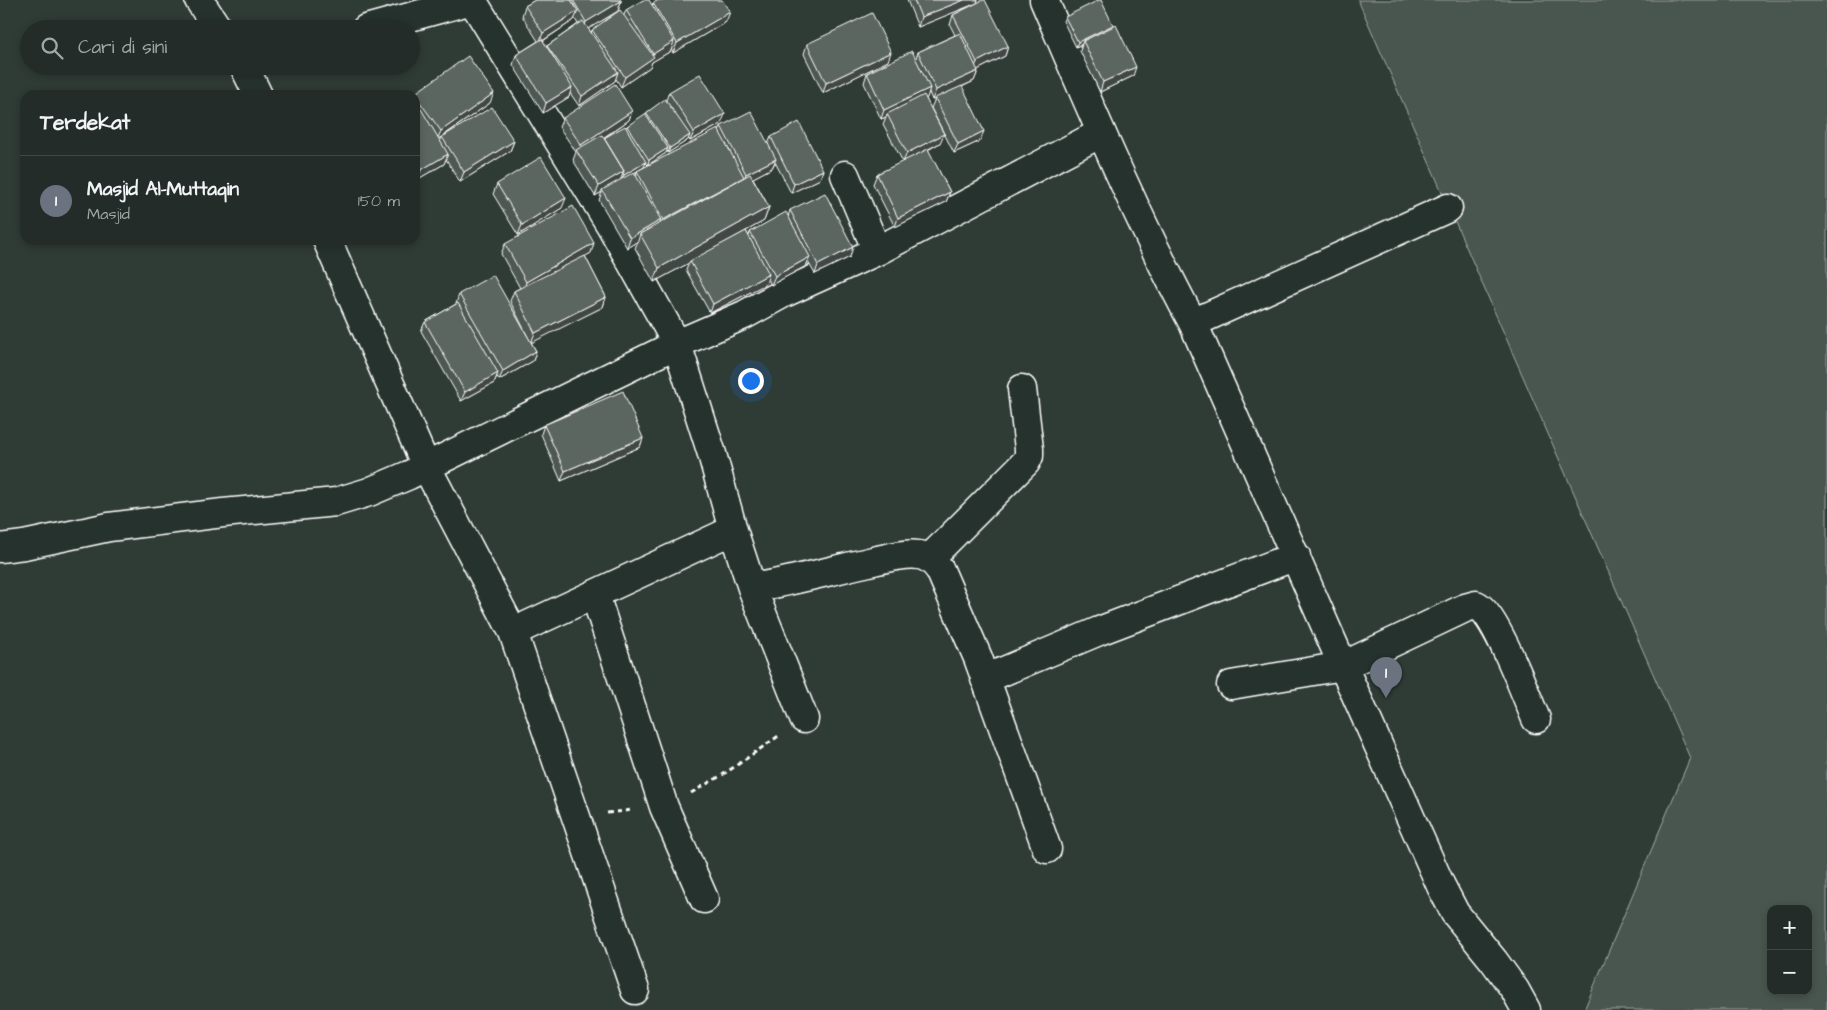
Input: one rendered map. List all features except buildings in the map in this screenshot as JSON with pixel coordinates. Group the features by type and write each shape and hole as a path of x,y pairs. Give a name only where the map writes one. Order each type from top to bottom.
{"street":[{"path":"199,0 212,20"},
{"path":"399,20 472,0 611,226 677,344 752,588 804,719"},
{"path":"1044,0 1101,133 1166,272 1193,323 1441,886 1455,913 1510,982 1526,1010"},
{"path":"0,548 24,545 109,527 223,512 336,502 376,489 677,344 744,315 784,293 877,251 1101,133"},
{"path":"845,174 877,251"},
{"path":"1193,323 1448,208"},
{"path":"329,245 426,466 513,632 635,990"},
{"path":"929,559 1026,462 1029,456 1029,449 1022,389"},
{"path":"513,632 733,530"},
{"path":"752,588 901,556 918,555 929,559 940,570 978,658 1047,849"},
{"path":"985,679 1099,631 1296,556"},
{"path":"595,595 664,807 704,899"},
{"path":"1231,685 1343,666 1473,605 1484,610 1505,648 1536,719"}],"path":[{"path":"577,816 664,807 724,774 804,719"}],"shaded area":[{"path":"1358,0 1827,0 1827,1010 1584,1010 1690,758"}],"place":[{"name":"Masjid Al-Muttaqin","path":"1386,698"}]}
